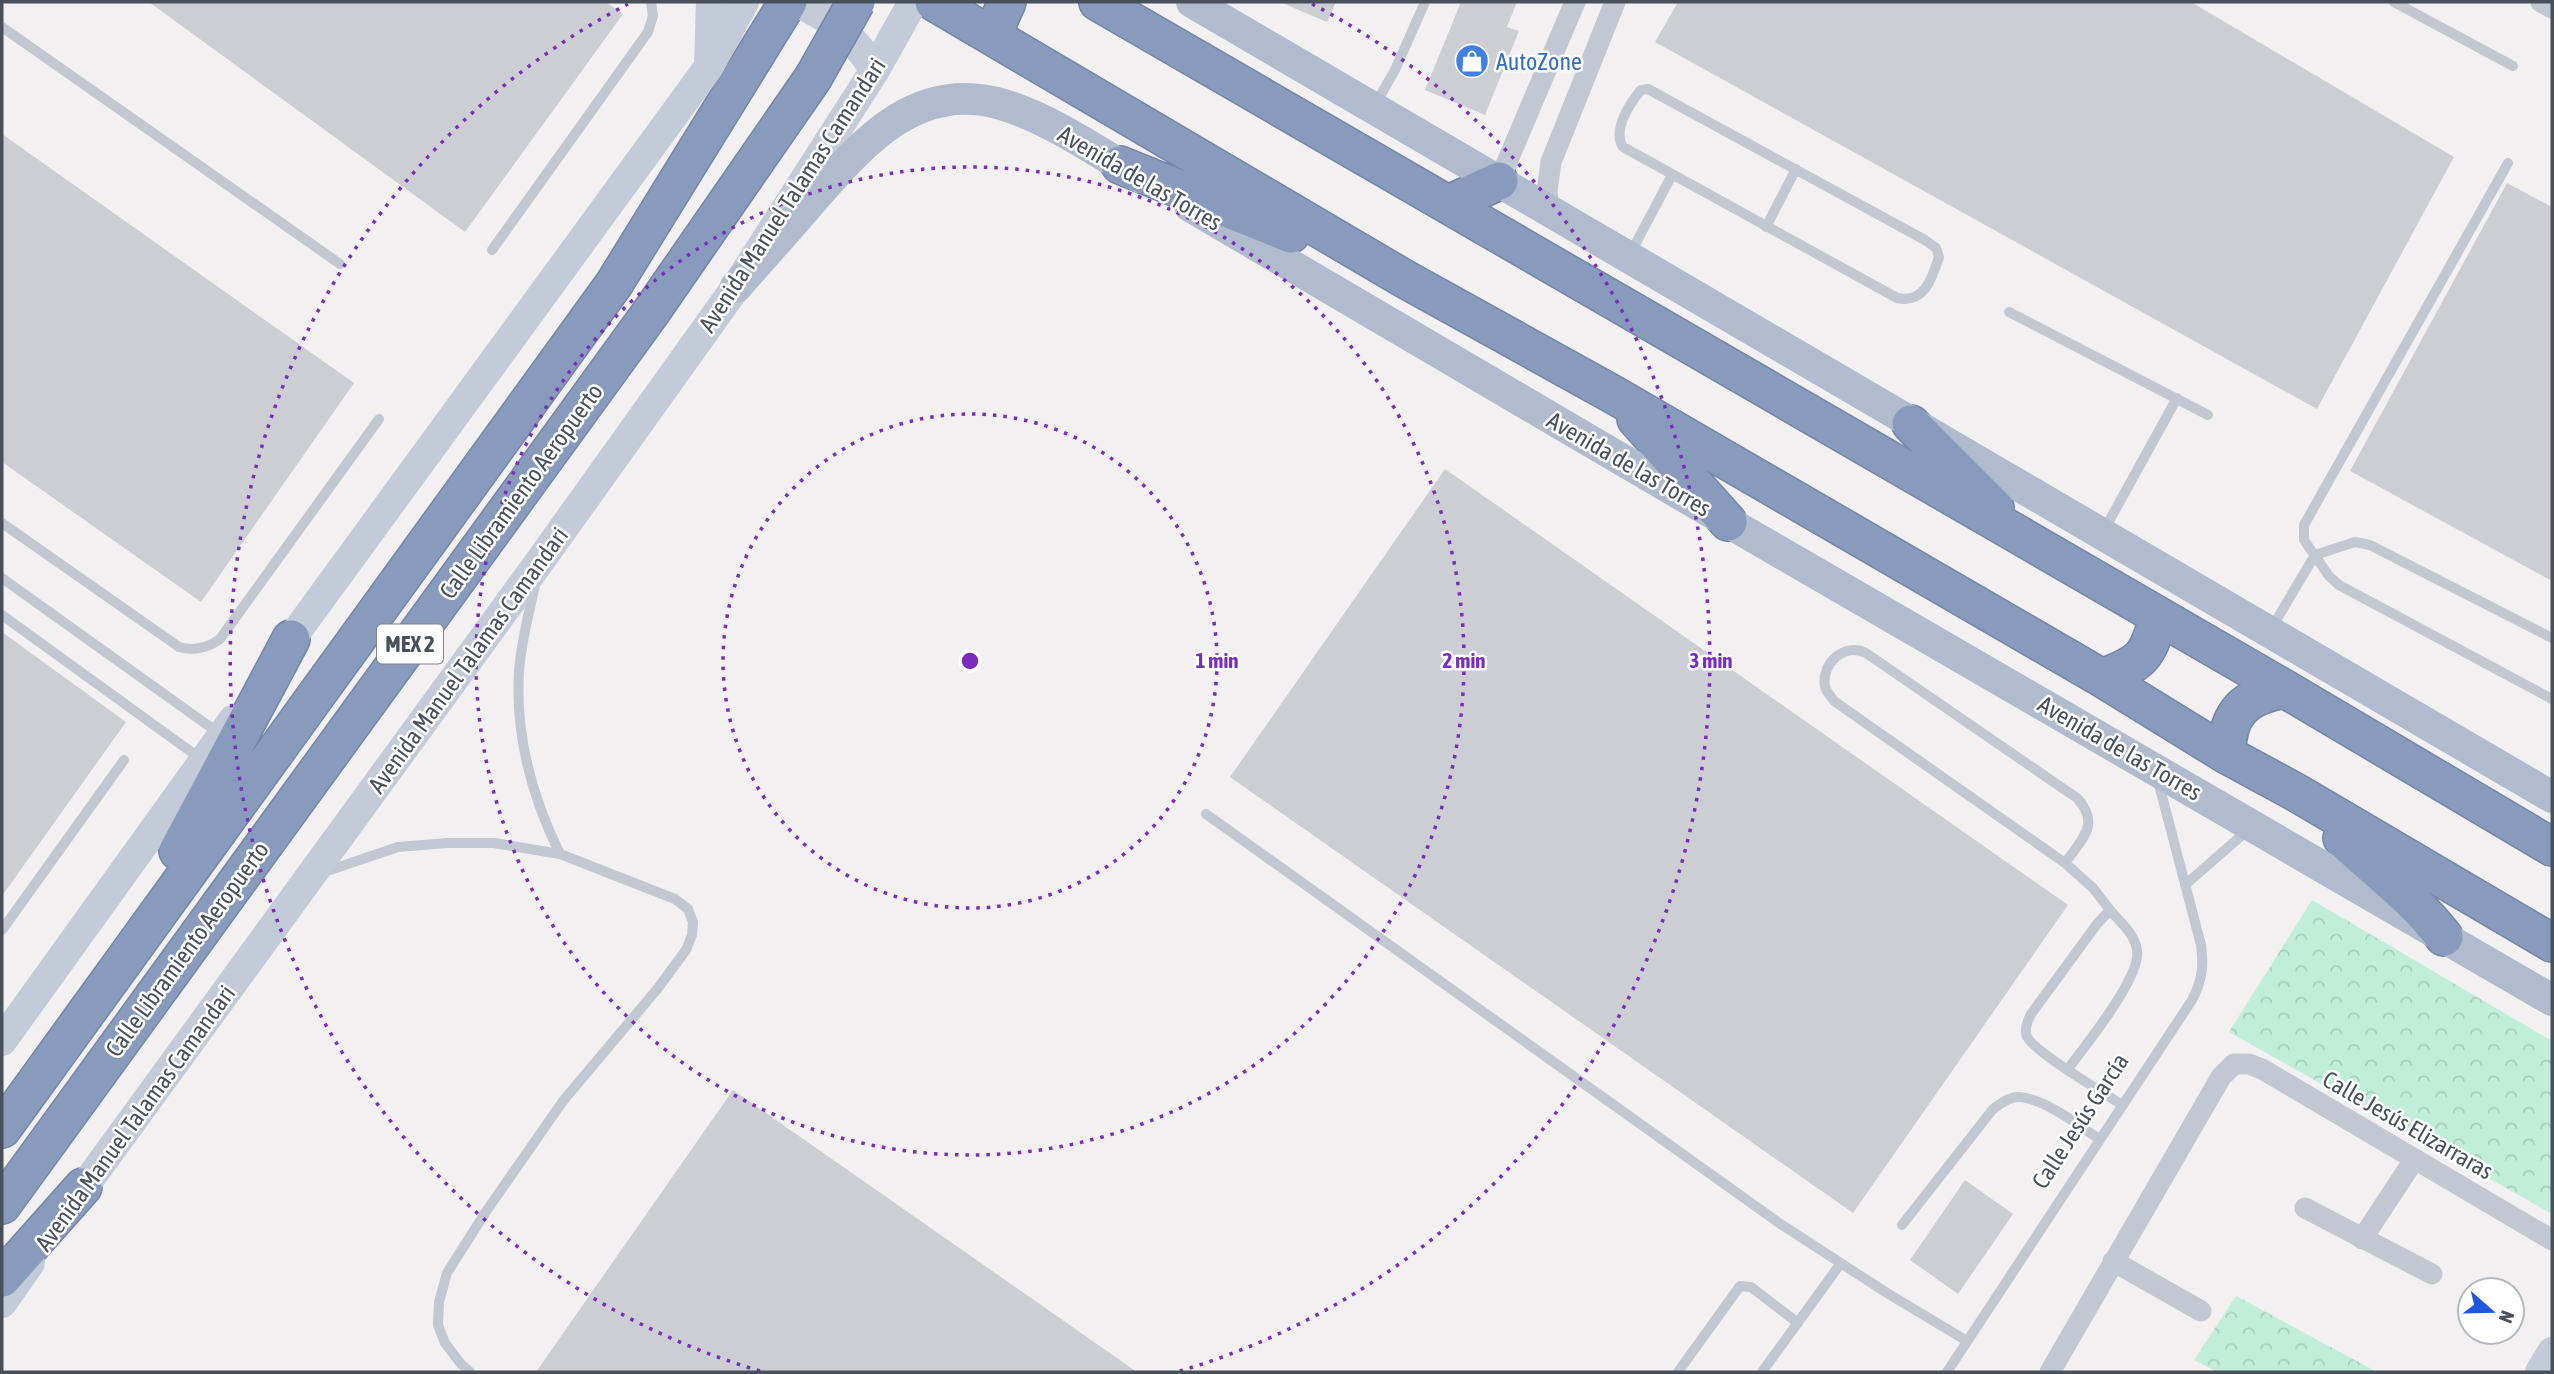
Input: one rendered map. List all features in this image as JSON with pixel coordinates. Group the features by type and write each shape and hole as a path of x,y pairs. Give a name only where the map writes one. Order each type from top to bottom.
{"highway":[{"name":"MEX 2","path":"725,74 788,2"},
{"name":"Calle Libramiento Aeropuerto","path":"2,1205 649,316 813,78 856,2"},
{"name":"Avenida de las Torres","path":"934,2 1403,278 1614,395 2102,678 2227,755 2297,793 2552,943"},
{"path":"997,39 998,22 1007,2"},
{"path":"1098,2 2285,689 2552,847"},
{"name":"Calle Libramiento Aeropuerto","path":"2,1129 614,284 725,74"},
{"path":"1120,165 1403,278"},
{"path":"1449,204 1499,181"},
{"path":"1614,395 1728,522"},
{"path":"1911,424 2033,545"},
{"path":"2102,678 2139,660 2150,643 2158,617"},
{"path":"114,971 291,639"},
{"path":"2227,755 2229,726 2242,707 2253,698 2285,689"},
{"path":"2297,793 2361,856 2408,896 2444,937"},
{"path":"2,1278 83,1187"}],"main road":[{"path":"711,2 725,74"},
{"path":"2,1041 291,639 725,74 741,10 763,2"},
{"path":"798,2 829,18 856,41 876,70"},
{"name":"Avenida Manuel Talamas Camandari","path":"2,1303 83,1187 540,561 736,287 876,70 913,2"},
{"path":"1192,2 2552,797"},
{"name":"Avenida de las Torres","path":"736,287 872,136 916,109 950,100 1003,104 1035,117 1120,165 1728,522 2552,1000"},
{"path":"2540,1372 2552,1352"}],"street":[{"path":"1499,181 1575,2"},
{"path":"1549,209 1548,179 1554,152 1615,2"},
{"path":"2541,2 2552,8"},
{"name":"Calle Jesús Elizarraras","path":"2113,1261 2221,1077 2234,1064 2249,1064 2262,1069 2552,1240"},
{"path":"2362,1239 2414,1160"},
{"path":"2305,1209 2432,1274"},
{"path":"2050,1372 2113,1261 2201,1311"}],"lane":[{"path":"492,250 648,32 653,16 650,2"},
{"path":"1374,108 1395,70 1425,2"},
{"path":"2394,2 2513,66"},
{"path":"2,27 340,264"},
{"path":"1648,89 1796,169 1936,248 1939,257 1929,282 1916,299 1908,301 1897,298 1672,175 1631,152 1619,142 1619,133 1630,105 1641,90 1648,89"},
{"path":"2508,163 2304,525 2304,540 2329,576 2339,585 2552,699"},
{"path":"1766,227 1796,169"},
{"path":"1629,256 1672,175"},
{"path":"2009,312 2208,415"},
{"path":"2101,534 2177,398"},
{"path":"2,523 179,647 191,650 213,644 220,639 379,419"},
{"path":"2269,632 2315,555 2355,542 2370,545 2552,638"},
{"path":"540,561 519,670 519,714 533,788 545,823 560,854"},
{"path":"2,579 222,736"},
{"path":"2,615 204,761"},
{"path":"2065,863 2086,833 2089,823 2086,808 2077,798 1866,653 1849,649 1839,654 1830,664 1825,685 1834,701 2065,863 2093,888 2134,940 2138,961 2121,995 2068,1069"},
{"path":"2,930 124,760"},
{"name":"Calle Jesús García","path":"1947,1372 2192,1000 2201,982 2204,965 2201,945 2154,768"},
{"path":"1206,814 1737,1193 1841,1263 1967,1341"},
{"path":"2185,885 2253,825"},
{"path":"311,876 398,847 494,843 560,854 675,899 688,909 693,922 692,935 686,950 658,988 563,1101 447,1273 439,1302 438,1325 445,1343 470,1372"},
{"path":"2110,910 2031,1014 2026,1024 2026,1035 2030,1042 2122,1105"},
{"path":"1902,1225 1993,1109 2006,1100 2019,1097 2038,1102 2099,1139"},
{"path":"1762,1372 1841,1263"},
{"path":"1678,1372 1740,1286 1751,1287 1798,1323"}],"green space":[{"path":"2312,900 2552,1041 2552,1214 2229,1032"},
{"path":"2236,1296 2377,1372 2217,1372 2194,1360"}],"building":[{"path":"149,2 606,2 623,14 465,232"},
{"path":"1280,2 1336,2 1327,22"},
{"name":"AutoZone","path":"1461,2 1517,2 1507,27 1519,31 1485,115 1425,90"},
{"path":"1678,2 2191,2 2454,157 2317,409 1655,42"},
{"path":"2,134 354,383 201,602 2,462"},
{"path":"2507,183 2552,207 2552,581 2350,471"},
{"path":"1445,469 2068,905 1853,1213 1230,777"},
{"path":"2,632 126,722 2,896"},
{"path":"733,1090 1137,1372 536,1372"},
{"path":"1965,1180 2013,1214 1958,1294 1910,1260"}],"place":[{"name":"AutoZone","path":"1472,61"}]}
